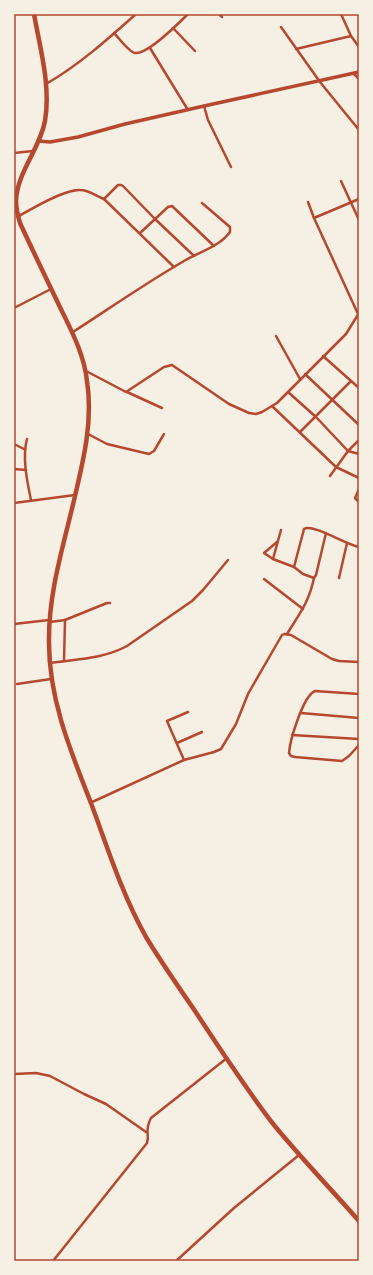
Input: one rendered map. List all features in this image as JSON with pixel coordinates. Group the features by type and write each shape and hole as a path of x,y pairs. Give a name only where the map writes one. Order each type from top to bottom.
{"highway":[{"path":"34,14 46,84 47,107 45,122 20,182 16,202 18,216 80,351 86,371 89,396 88,434 56,580 49,621 51,679 60,718 80,778 122,887 145,935 227,1058 273,1123 359,1221"}],"main road":[{"path":"38,141 50,142 78,137 125,124 271,91 320,82 359,72"}],"street":[{"path":"46,84 64,73 136,14"},
{"path":"114,33 132,52 137,53 150,48 188,14"},
{"path":"219,14 222,17"},
{"path":"341,14 359,47"},
{"path":"281,27 320,82 359,130"},
{"path":"173,28 195,51"},
{"path":"296,49 352,36"},
{"path":"150,48 188,110"},
{"path":"354,74 359,79"},
{"path":"204,106 208,120 231,167"},
{"path":"14,153 34,151"},
{"path":"341,181 359,220"},
{"path":"104,199 118,185 122,185 194,256"},
{"path":"18,216 52,198 80,190 89,192 104,199 174,267"},
{"path":"314,218 359,199"},
{"path":"126,392 164,367 172,365 229,404 256,414 272,406 288,392 346,334 358,314 308,202"},
{"path":"72,332 105,312 125,297 174,267 214,246 226,237 230,232 227,225 202,203"},
{"path":"140,233 168,208 173,206 214,246"},
{"path":"14,308 51,289"},
{"path":"276,336 300,379"},
{"path":"323,356 359,388"},
{"path":"86,371 126,392 162,408"},
{"path":"305,374 359,425"},
{"path":"300,432 316,418 351,381"},
{"path":"288,392 348,451 359,454"},
{"path":"272,406 336,466 359,478"},
{"path":"88,434 107,444 149,454 154,451 164,434"},
{"path":"27,439 24,449 31,500"},
{"path":"330,476 348,451 359,440"},
{"path":"14,444 24,449"},
{"path":"14,469 26,470"},
{"path":"359,489 356,498 359,502"},
{"path":"14,503 75,494"},
{"path":"294,567 304,529 309,527 359,547"},
{"path":"273,559 281,530"},
{"path":"90,803 184,760 214,752 223,747 236,724 248,694 279,639 282,635 287,634 303,609 312,591 326,533"},
{"path":"277,542 264,553 273,559 294,567 304,574 314,578"},
{"path":"339,578 347,543"},
{"path":"50,663 110,654 139,638 192,601 204,590 228,560"},
{"path":"264,579 303,609"},
{"path":"14,624 65,620 110,603"},
{"path":"64,661 65,620"},
{"path":"287,634 332,659 339,661 359,662"},
{"path":"17,684 51,679"},
{"path":"359,694 313,692 309,696 292,735 289,753 291,756 295,757 342,761 359,745"},
{"path":"184,760 167,721 188,712"},
{"path":"301,713 359,718"},
{"path":"177,743 202,732"},
{"path":"292,735 359,740"},
{"path":"53,1261 147,1143 148,1139 146,1132 151,1118 227,1058"},
{"path":"14,1074 36,1073 50,1076 106,1104 146,1132"},
{"path":"176,1261 234,1208 300,1154"}]}
